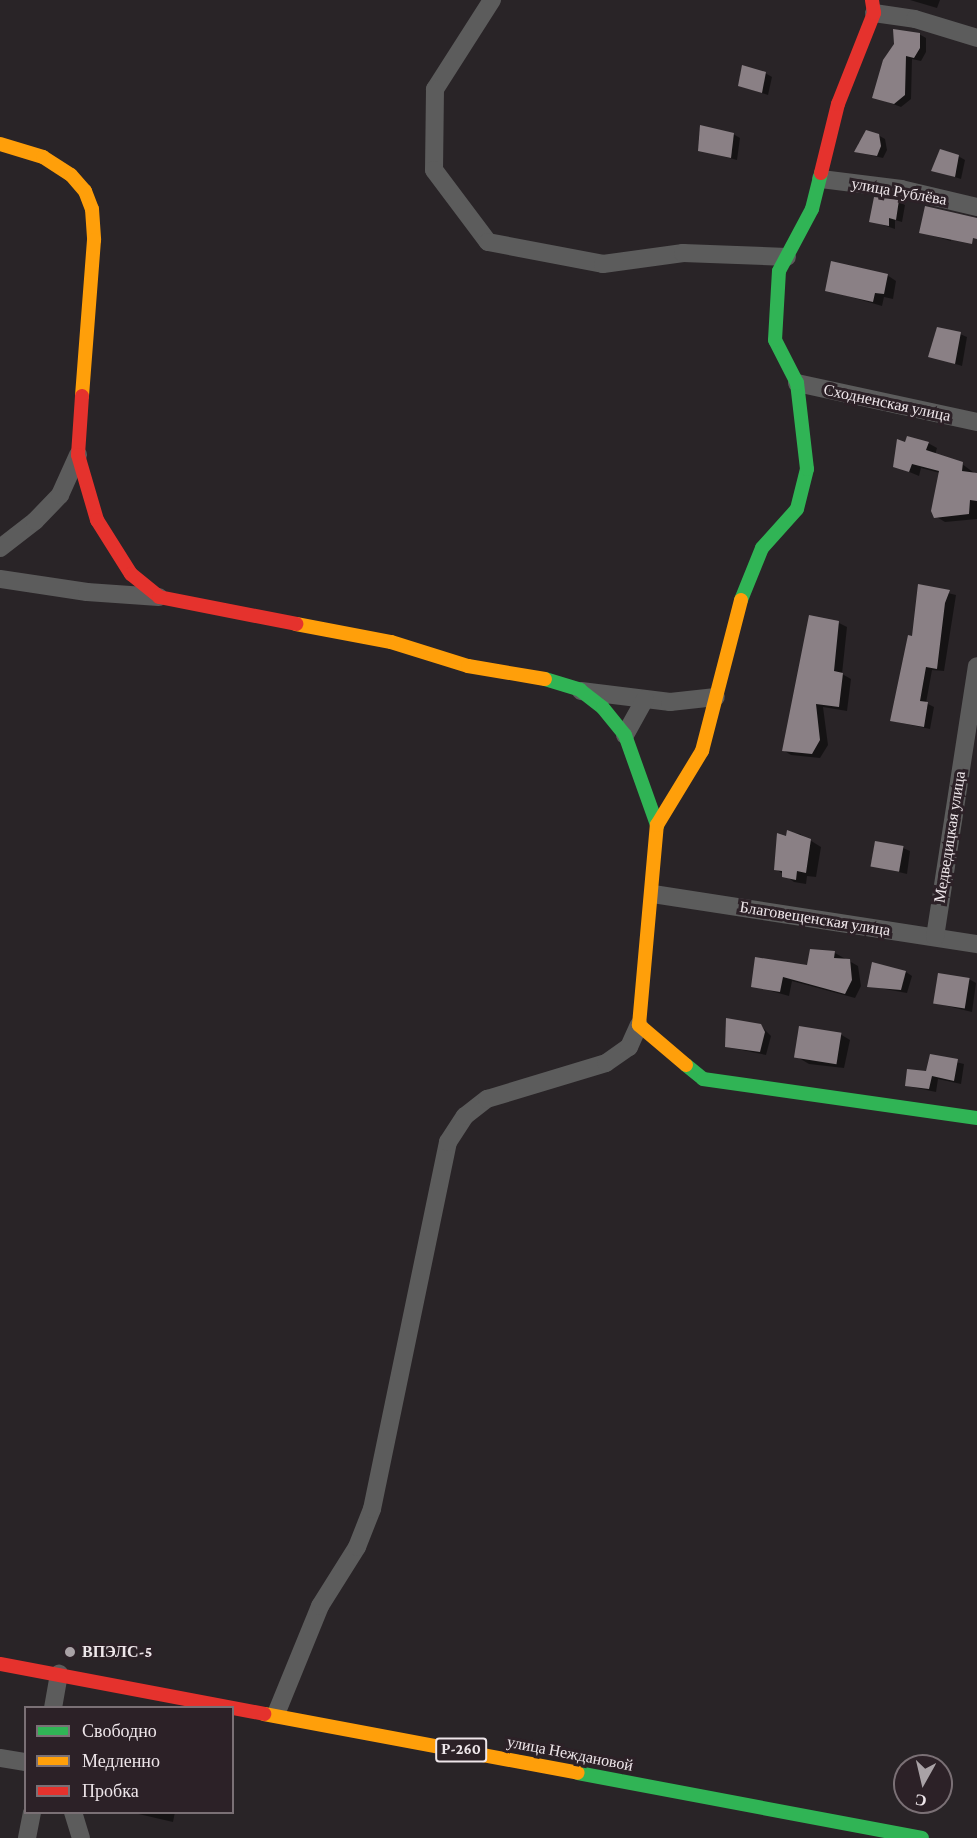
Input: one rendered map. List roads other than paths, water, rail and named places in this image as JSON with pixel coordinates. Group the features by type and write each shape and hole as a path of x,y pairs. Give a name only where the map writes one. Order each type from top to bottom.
{"main road":[{"path":"657,825 702,751 736,611 762,548 797,509 807,469 797,383 775,340 779,271 812,209 838,104 873,7"},
{"path":"0,144 43,157 71,175 85,191 92,209 94,240 78,454 87,493 110,545 131,574 159,597 391,642 468,666 557,681 580,690 603,708 625,735 640,769 657,825 653,894 639,1025 704,1079 977,1118"},
{"name":"улица Неждановой","path":"0,1664 233,1706"},
{"name":"улица Неждановой","path":"234,1706 922,1838"}],"street":[{"path":"492,0 435,89 434,170 488,242 603,264 683,253 787,257"},
{"path":"873,7 977,38"},
{"name":"улица Рублёва","path":"821,180 901,189 977,207"},
{"name":"Сходненская улица","path":"797,383 977,422"},
{"path":"0,548 35,521 60,495 78,454"},
{"path":"0,579 87,592 159,597"},
{"name":"Медведицкая улица","path":"935,938 977,666"},
{"path":"580,690 645,699 693,702 716,697"},
{"path":"625,735 645,699"},
{"name":"Благовещенская улица","path":"653,894 977,944"},
{"path":"276,1714 320,1606 357,1547 372,1509 448,1142 465,1116 487,1099 606,1063 629,1047 639,1025"},
{"path":"53,1706 59,1674"},
{"path":"0,1758 24,1762"},
{"path":"27,1838 32,1814"},
{"path":"74,1814 81,1838"}],"place":[{"name":"ВПЭЛС-5","path":"70,1652"}]}
